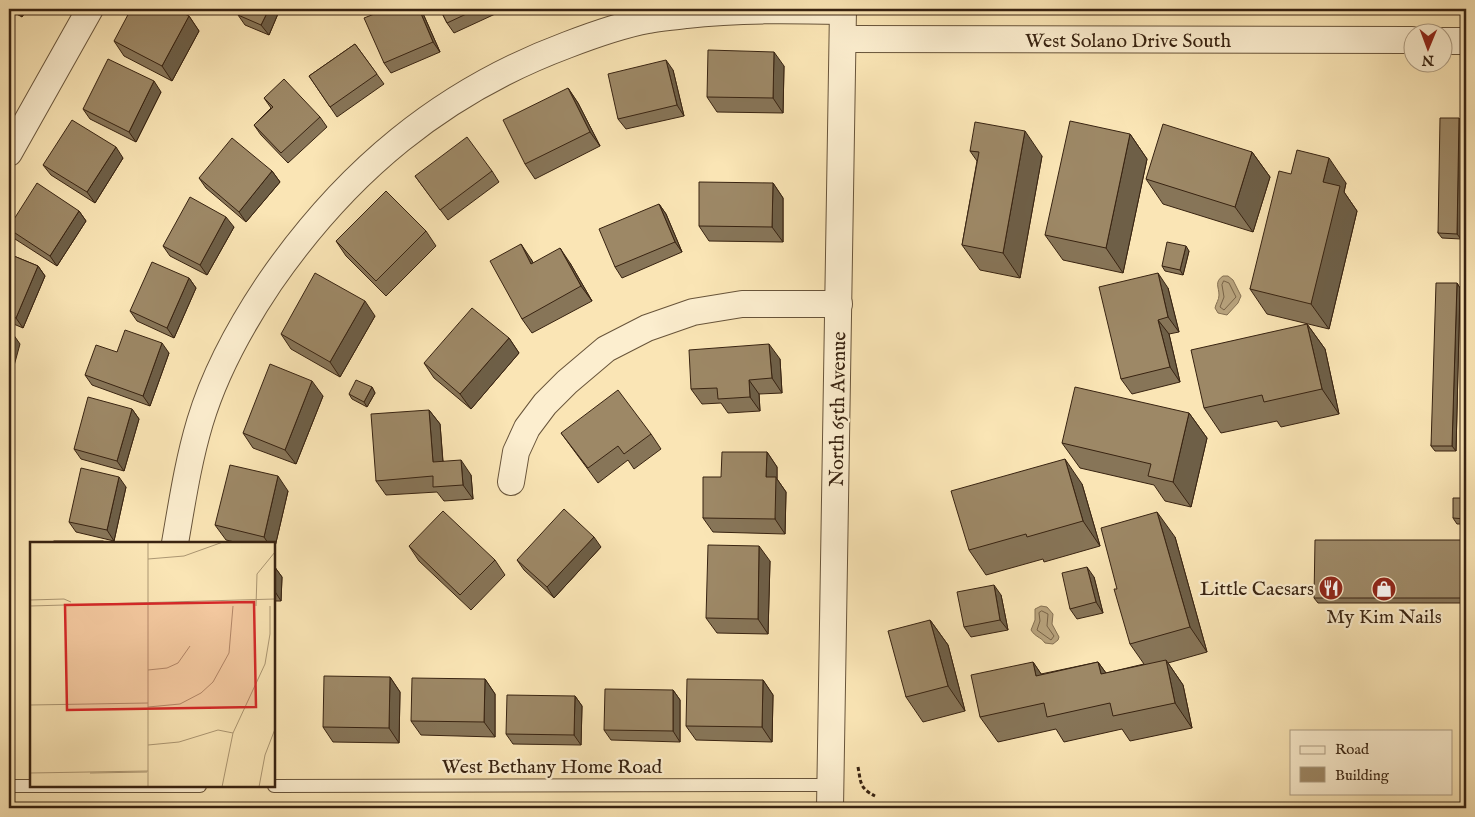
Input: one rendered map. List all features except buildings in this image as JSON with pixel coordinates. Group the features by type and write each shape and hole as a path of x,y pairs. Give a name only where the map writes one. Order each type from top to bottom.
{"street":[{"path":"9,153 90,9"},
{"path":"175,542 186,480 200,421 222,365 252,309 291,252 334,200 381,154 431,115 484,83 537,56 597,34 649,19 708,13 772,10 843,10"},
{"name":"North 65th Avenue","path":"830,797 843,10"},
{"name":"West Solano Drive South","path":"843,39 1402,40"},
{"path":"1452,40 1466,41"},
{"path":"511,482 516,452 531,422 562,387 606,349 647,328 693,312 742,304 838,304"}],"lane":[{"path":"9,786 30,786"},
{"name":"West Bethany Home Road","path":"275,786 830,797"}],"water":[{"path":"1223,276 1228,276 1233,280 1241,296 1238,303 1227,315 1218,313 1215,308 1219,297 1218,283"},
{"path":"1041,606 1047,607 1053,614 1052,624 1059,637 1053,644 1045,643 1031,630 1035,620 1035,609"}],"place":[{"name":"Little Caesars","path":"1331,588"},
{"name":"My Kim Nails","path":"1384,589"}]}
